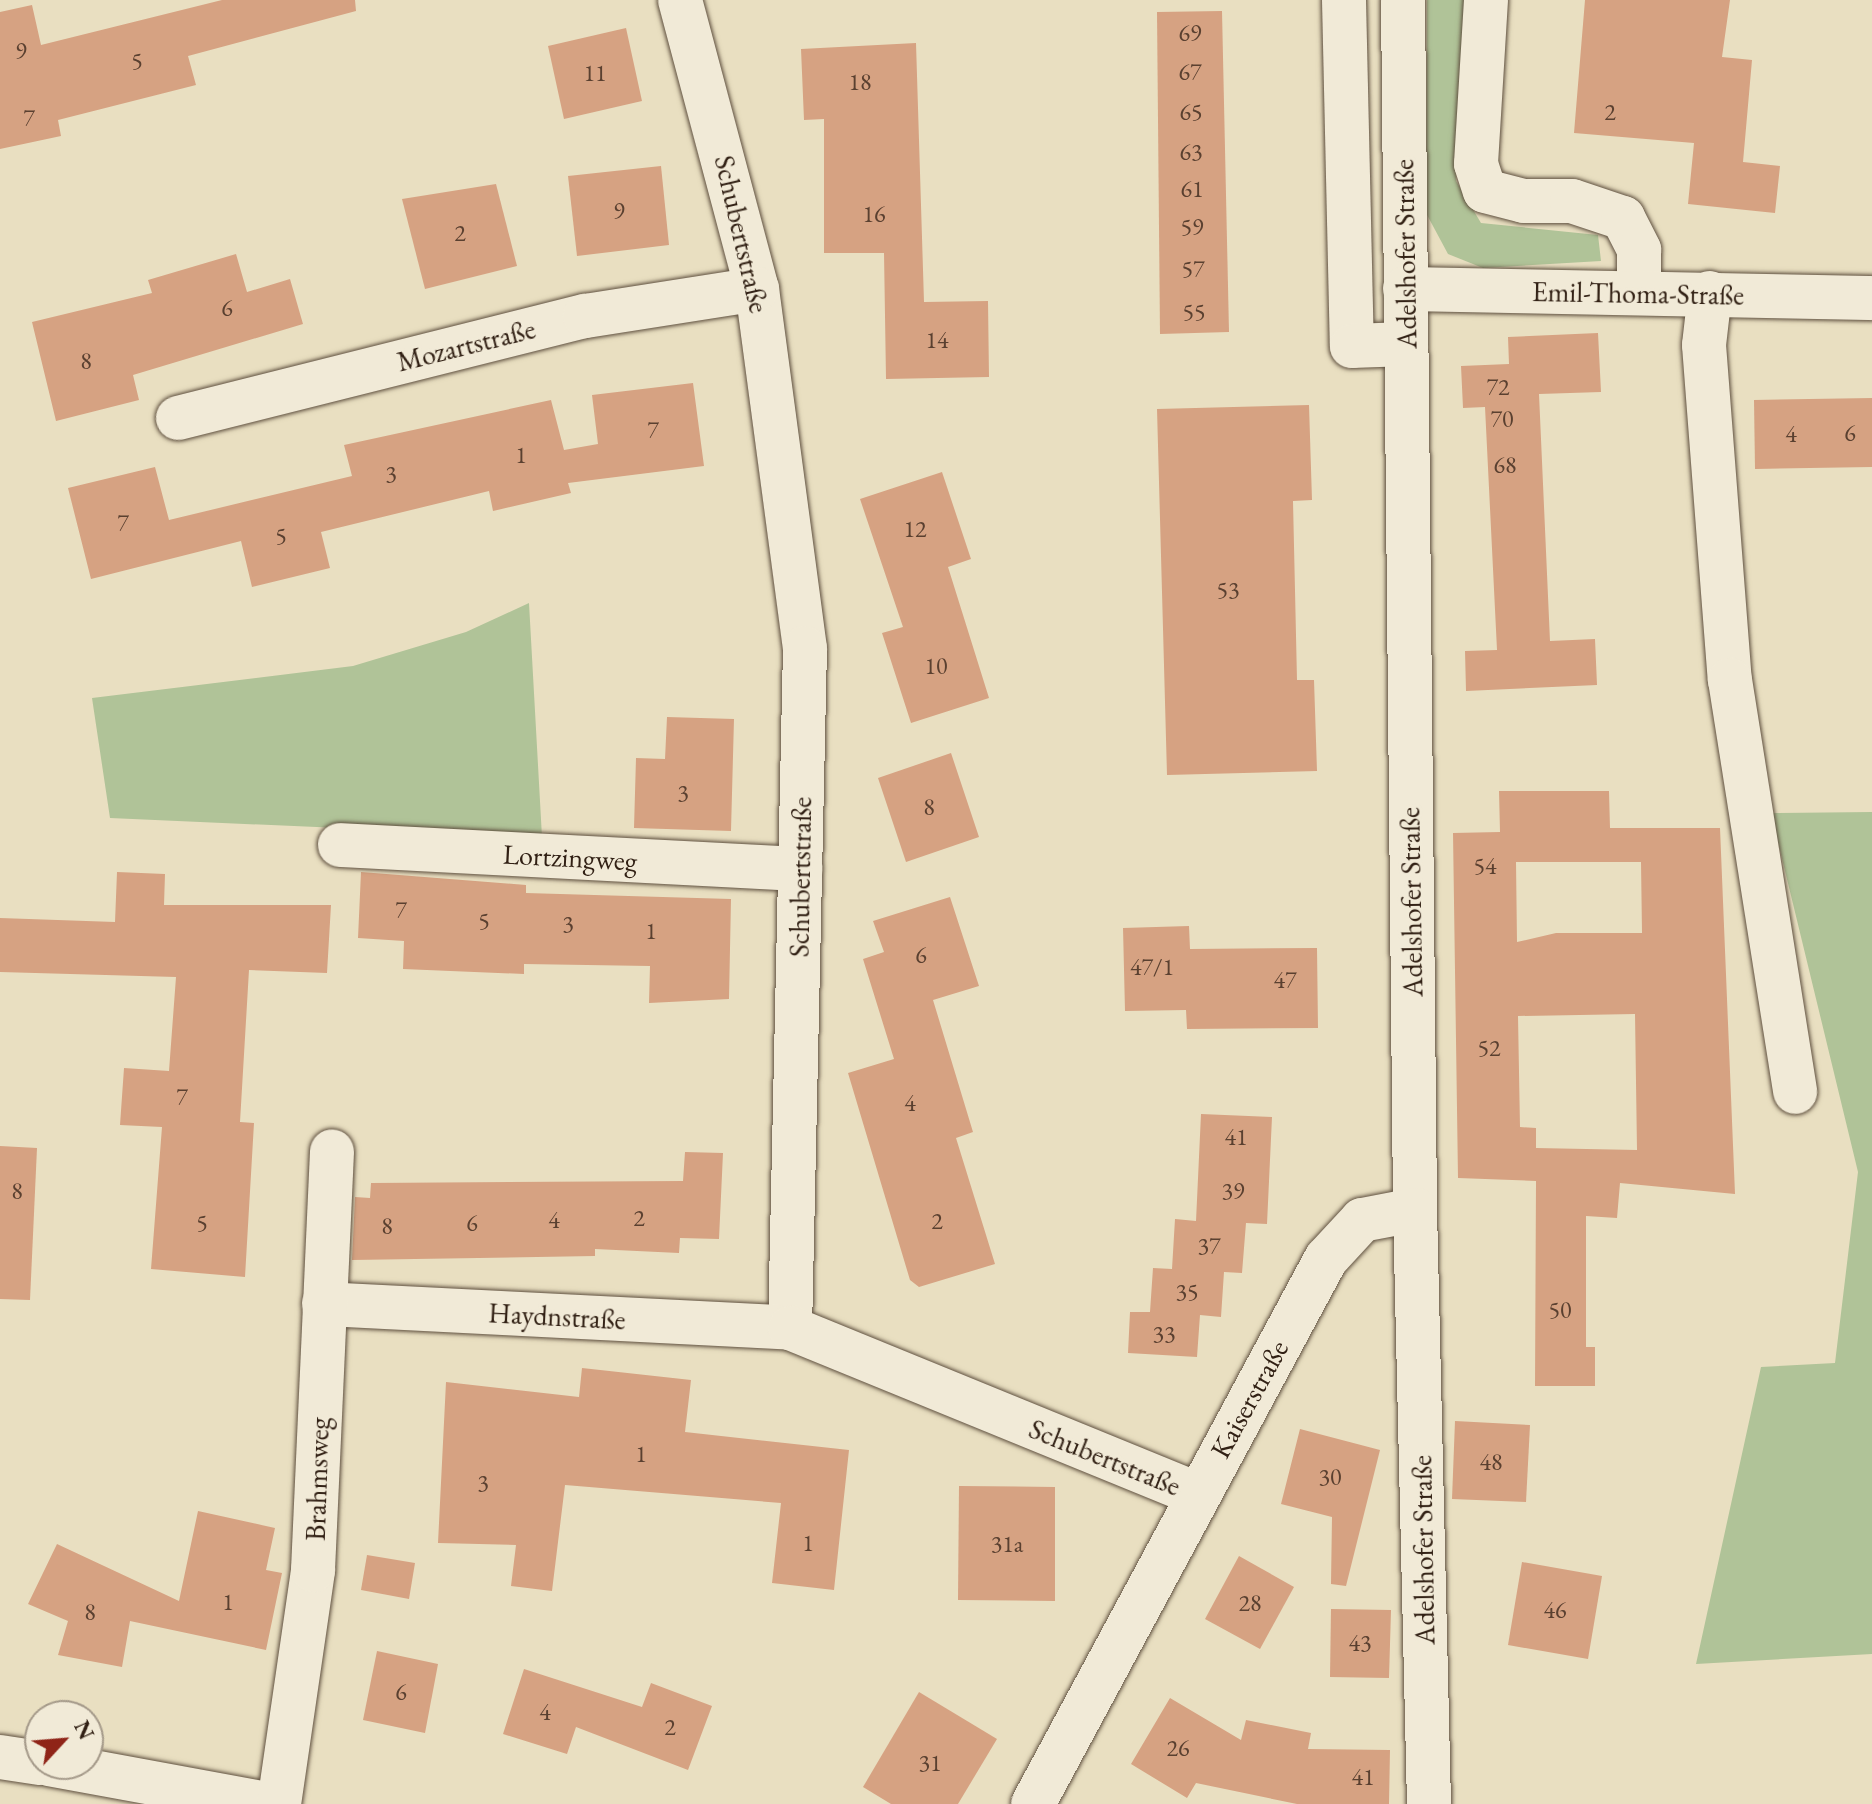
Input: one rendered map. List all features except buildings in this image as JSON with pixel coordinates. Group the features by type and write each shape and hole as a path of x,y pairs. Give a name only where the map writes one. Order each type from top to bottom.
{"street":[{"name":"Schubertstraße","path":"680,0 757,289 805,648 790,1328 1197,1494"},
{"path":"1344,0 1352,346 1406,344"},
{"name":"Adelshofer Straße","path":"1403,0 1415,1210 1429,1804"},
{"path":"1486,0 1476,164 1485,191 1524,201 1572,201 1623,218 1639,250 1639,291"},
{"name":"Mozartstraße","path":"178,418 585,316 757,289"},
{"name":"Emil-Thoma-Straße","path":"1405,289 1639,291 1872,298"},
{"path":"1710,293 1704,345 1730,680 1795,1092"},
{"name":"Lortzingweg","path":"340,845 800,869"},
{"name":"Brahmsweg","path":"279,1804 313,1570 332,1151"},
{"name":"Kaiserstraße","path":"1033,1804 1326,1259 1362,1220 1415,1210"},
{"name":"Haydnstraße","path":"324,1304 790,1328"},
{"path":"0,1757 24,1761"},
{"path":"104,1774 266,1804"}],"green space":[{"path":"1427,0 1465,0 1456,181 1481,223 1598,235 1601,261 1483,268 1448,254 1426,213"},
{"path":"529,603 542,837 110,818 92,698 353,666 466,632"},
{"path":"1872,812 1872,1654 1696,1664 1761,1367 1835,1363 1858,1172 1771,813"}]}
